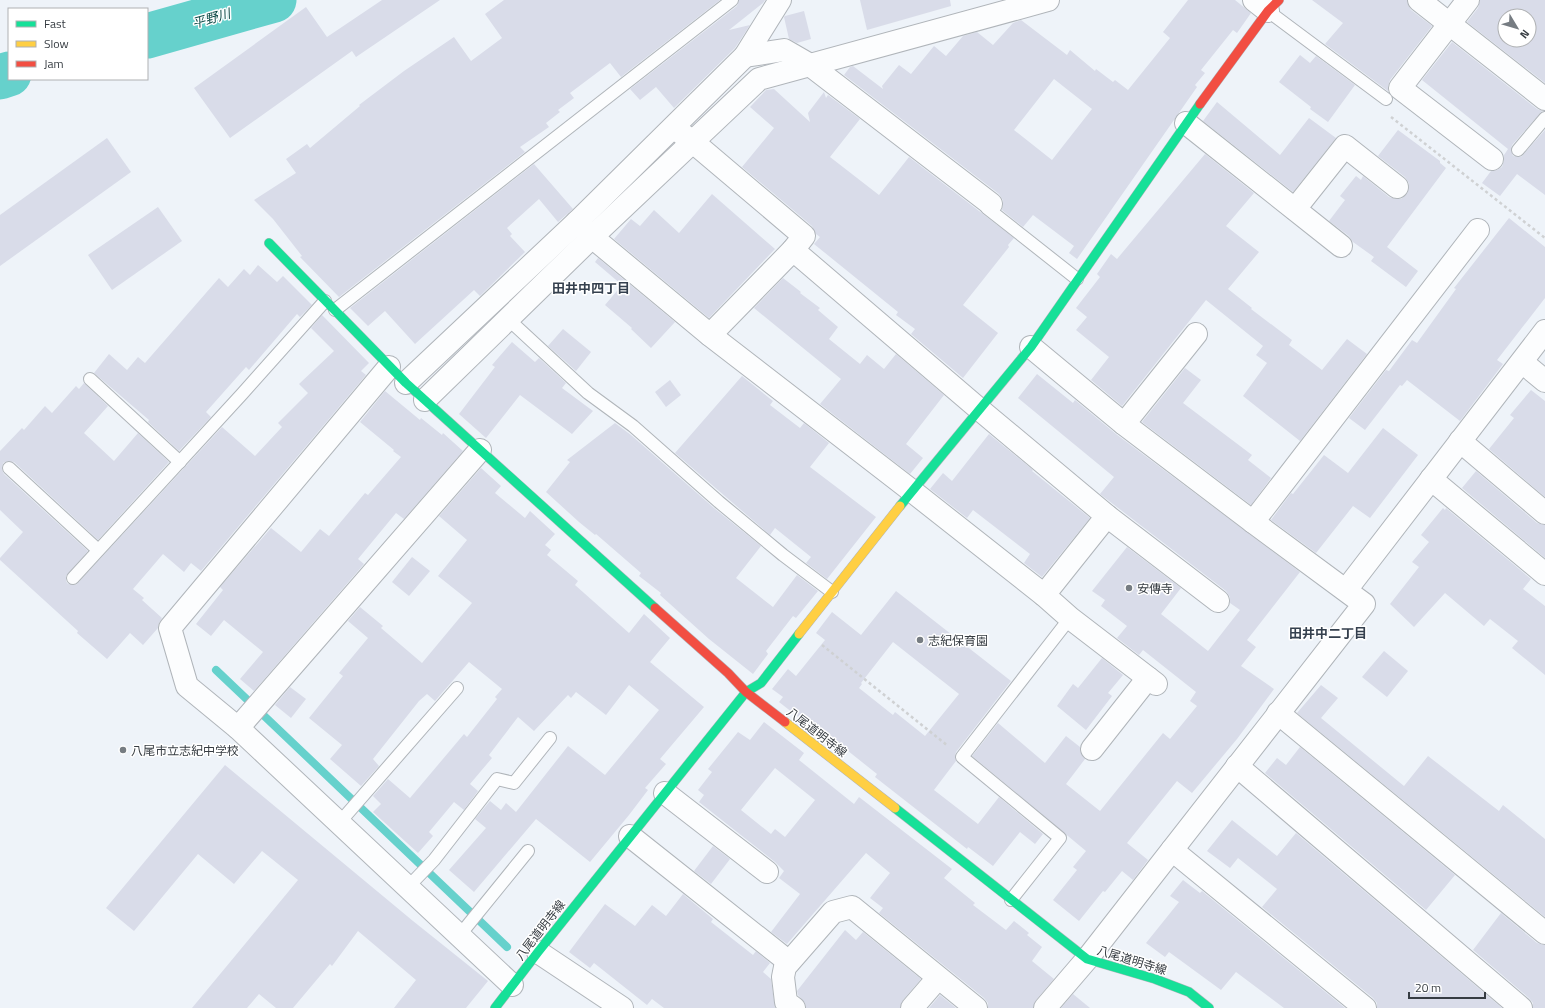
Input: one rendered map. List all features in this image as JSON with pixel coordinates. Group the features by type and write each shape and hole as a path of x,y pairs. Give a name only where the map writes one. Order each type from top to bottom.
{"street":[{"path":"425,400 535,292 584,230 673,128 745,56 780,0"},
{"path":"406,383 503,292 584,230 693,142 759,79 1048,0"},
{"path":"1419,0 1545,98"},
{"path":"1468,0 1400,88 1492,159"},
{"path":"269,243 389,367 722,668 746,692 760,683 912,491 1031,347 1186,124 1267,4"},
{"path":"745,56 784,50 810,65 991,204"},
{"path":"1186,124 1341,246"},
{"path":"673,128 693,142 804,236 793,250 710,335"},
{"path":"1295,209 1346,146 1398,187"},
{"path":"584,230 710,335 912,491 1044,595 1070,618 1152,681 1092,750"},
{"path":"1253,522 1478,230"},
{"path":"793,250 1107,516 1218,601"},
{"path":"503,292 535,292"},
{"path":"485,309 505,322"},
{"path":"1346,590 1545,332"},
{"path":"1124,424 1196,334"},
{"path":"1031,347 1124,424 1364,604 1087,959 1045,1008"},
{"path":"1522,362 1545,381"},
{"path":"389,367 170,628 187,686 345,816 464,930 512,986"},
{"path":"1460,441 1545,513"},
{"path":"238,728 480,450"},
{"path":"1431,479 1545,574"},
{"path":"1044,595 1107,516"},
{"name":"八尾道明寺線","path":"495,1008 630,836 746,692 1087,959 1156,979 1189,992 1208,1008"},
{"path":"1278,713 1545,933"},
{"path":"1237,766 1521,1008"},
{"path":"665,793 767,872"},
{"path":"630,836 789,962"},
{"path":"1172,850 1365,1008"},
{"path":"794,1008 786,1002 783,977 785,967 833,912 852,907 976,1008"},
{"path":"538,952 622,1008"},
{"path":"912,1008 938,978"}],"lane":[{"path":"335,310 732,0"},
{"path":"1267,4 1386,99"},
{"path":"1518,150 1545,118"},
{"path":"991,204 987,208 1078,279"},
{"path":"73,578 325,301"},
{"path":"505,322 588,393 633,426 719,502 783,555 832,592"},
{"path":"90,379 180,462"},
{"path":"9,468 98,550"},
{"path":"1011,900 1060,838 962,757 1070,618"},
{"path":"345,816 456,688"},
{"path":"413,882 434,860 497,779 514,783 550,738"},
{"path":"464,930 528,851"}],"path":[{"path":"1386,99 1378,106 1545,238"},
{"path":"803,629 962,757"}],"building":[{"path":"382,0 440,0 356,57 352,51 230,138 194,88 306,7 327,37"},
{"path":"504,0 720,0 621,77 610,63 570,93 574,98 558,110 560,112 546,123 549,127 520,147 525,152 339,297 300,257 302,256 273,219 254,200 296,173 286,159 307,144 310,148 360,106 359,105 404,71 454,37 471,61 502,38 485,14"},
{"path":"739,0 765,0 729,30 750,25 735,48 674,108 656,87 640,100 630,89 737,6"},
{"path":"860,0 950,0 951,6 867,30"},
{"path":"1188,0 1235,0 1251,13 1237,33 1233,30 1201,70 1205,73 1195,85 1197,87 1077,259 1069,253 1074,246 1033,215 1023,227 1002,210 1003,200 999,194 844,75 850,67 853,66 883,89 882,86 899,65 911,74 934,46 946,56 963,36 977,32 993,45 1013,23 1021,20 1067,55 1070,50 1095,71 1096,69 1113,82 1115,80 1128,90 1170,38 1163,32","holes":["1054,79 1092,109 1052,160 1014,130"]},
{"path":"1312,0 1407,0 1411,10 1432,26 1390,80 1388,91 1325,44 1343,23"},
{"path":"1480,0 1545,0 1545,83 1500,48 1537,48 1537,8 1497,8 1497,45 1467,22 1478,8"},
{"path":"804,11 811,39 797,43 789,39 784,17"},
{"path":"1452,42 1537,109 1542,111 1512,145 1511,149 1513,156 1521,157 1545,130 1545,195 1517,174 1500,196 1482,183 1491,171 1502,167 1504,155 1508,149 1422,80"},
{"path":"1300,55 1310,63 1316,56 1355,85 1328,122 1310,109 1311,107 1279,82"},
{"path":"774,89 810,122 808,113 824,92 826,98 828,95 860,119 830,157 879,195 909,157 1014,238 1008,245 1009,247 963,305 998,333 963,378 911,334 915,329 896,315 898,312 814,244 820,237 816,234 812,226 742,167 774,128 750,107 766,90"},
{"path":"1217,102 1280,155 1309,118 1336,138 1293,192 1203,121"},
{"path":"1398,130 1440,161 1440,163 1446,168 1387,247 1418,271 1406,287 1371,261 1374,257 1353,242 1349,236 1329,221 1345,200 1340,196 1356,176 1361,180 1363,176 1389,197 1401,199 1407,194 1409,183 1405,177 1378,156"},
{"path":"107,138 131,172 0,266 0,215"},
{"path":"1205,154 1254,193 1226,226 1259,252 1228,289 1252,308 1251,309 1292,340 1289,345 1322,370 1347,339 1367,354 1300,441 1243,396 1267,363 1256,355 1263,346 1206,300 1122,406 1091,380 1109,357 1076,330 1087,317 1076,308 1100,277 1097,274 1111,254 1117,259"},
{"path":"534,164 573,209 558,222 539,199 507,228 512,234 510,236 525,252 480,296 474,290 415,344 385,311 368,326 350,308"},
{"path":"712,194 775,249 709,318 614,239 631,219 640,226 654,210 679,233"},
{"path":"158,207 182,241 112,290 88,255"},
{"path":"1509,218 1545,247 1545,298 1497,360 1503,364 1460,421 1407,380 1402,386 1400,385 1365,430 1349,418 1386,370 1389,371 1412,340 1417,343 1456,289 1454,288"},
{"path":"598,258 675,322 651,348 631,329 632,328 605,305 622,285 595,262"},
{"path":"258,265 277,282 283,276 312,305 300,317 297,314 249,370 246,367 206,412 211,417 179,451 148,422 149,420 94,373 109,354 127,370 138,357 145,363 219,278 228,287 244,269 250,275"},
{"path":"783,278 820,308 818,310 838,327 829,339 860,364 867,355 884,369 896,354 944,395 906,444 923,458 910,474 820,404 841,379 754,308"},
{"path":"322,315 369,363 361,371 366,375 201,571 191,563 184,572 163,554 133,589 144,598 142,600 162,618 158,628 143,645 130,633 107,659 77,633 78,631 0,560 0,558 23,532 0,510 0,451 22,428 24,430 45,406 52,413 76,386 79,389 84,383 108,406 84,433 114,461 138,433 169,462 98,540 14,462 7,461 3,463 2,470 4,474 88,551 66,576 66,581 68,584 76,585 222,427 255,456 282,427 278,423 308,393 299,384 334,351 311,328"},
{"path":"563,329 591,352 576,371 548,346"},
{"path":"512,342 535,362 539,358 566,383 562,388 593,411 572,434 520,395 486,438 459,414 495,367 492,365"},
{"path":"1185,368 1201,380 1183,403 1252,455 1248,460 1271,478 1251,505 1142,422"},
{"path":"1037,374 1073,403 1075,400 1116,434 1300,572 1247,640 1256,647 1241,666 1274,689 1237,739 1192,793 1177,781 1127,843 1148,860 1133,880 1122,871 1105,892 1103,891 1079,921 1053,900 1077,870 1073,867 1086,851 972,756 998,723 1045,763 1066,736 1080,747 1081,754 1085,759 1066,784 1100,811 1163,733 1170,739 1197,706 1190,701 1196,692 1143,650 1139,655 1117,638 1127,626 1101,606 1105,600 1092,591 1127,547 1181,588 1161,614 1208,651 1240,610 1230,603 1230,597 1226,591 1100,494 1114,477 1018,398"},
{"path":"742,376 773,401 770,405 800,428 804,423 829,443 810,467 876,517 827,579 806,563 811,557 775,528 770,535 675,453"},
{"path":"670,380 681,395 666,407 655,392"},
{"path":"1531,390 1545,401 1545,497 1489,449 1514,418 1510,415"},
{"path":"385,391 420,420 421,418 442,435 443,433 463,451 404,519 396,513 358,559 364,564 254,691 240,679 263,652 224,620 211,636 196,624 223,590 220,587 271,528 301,552 320,529 329,536 365,493 368,495 401,457 360,422"},
{"path":"615,423 631,435 714,508 761,546 736,578 773,607 797,575 818,591 796,618 793,616 766,651 768,654 753,674 709,639 660,595 661,593 639,576 641,573 596,534 595,535 579,522 546,492 570,462 567,460"},
{"path":"1383,428 1418,455 1370,518 1353,506 1316,553 1271,520 1291,493 1293,494 1324,455 1348,473"},
{"path":"989,434 1090,518 1042,577 1024,563 1030,554 973,510 967,518 930,489 943,473 952,481"},
{"path":"481,468 501,486 495,493 525,518 530,511 555,534 545,545 551,550 547,555 578,581 575,585 629,633 644,614 670,638 650,662 704,707 660,759 666,764 645,788 648,790 629,815 590,862 536,819 474,892 449,870 486,828 475,819 490,801 501,810 506,803 516,812 568,746 605,775 659,710 629,685 606,715 576,692 571,698 568,695 534,731 518,717 489,755 492,758 470,784 478,791 464,810 454,802 429,832 433,836 418,853 373,812 381,804 373,796 388,779 410,798 464,734 467,737 497,699 495,697 502,689 469,662 435,701 427,694 419,701 373,759 379,766 361,786 330,759 342,745 309,718 343,676 339,673 368,638 348,621 360,607 383,626 381,628 422,663 472,603 438,576 467,540 439,516"},
{"path":"1476,471 1537,523 1545,525 1545,558 1462,488"},
{"path":"1443,508 1445,510 1446,508 1531,579 1523,589 1545,606 1545,675 1512,648 1518,641 1490,619 1484,626 1445,593 1414,627 1390,604 1419,567 1412,562 1429,542 1421,535"},
{"path":"412,557 430,571 409,596 392,582"},
{"path":"896,591 1011,681 956,752 956,761 934,790 978,824 999,797 1043,834 1035,844 1020,832 993,866 968,847 967,849 875,777 877,774 823,731 820,734 779,702 783,697 772,689 788,669 796,676 825,640 816,633 832,612 861,635","holes":["893,642 959,694 925,736 895,712 893,715 859,688 862,684 861,683"]},
{"path":"1384,651 1408,671 1387,697 1362,677"},
{"path":"1102,658 1123,675 1108,693 1112,696 1086,730 1057,706 1073,684 1078,688"},
{"path":"1321,685 1338,698 1321,718 1404,786 1428,756 1499,811 1503,805 1545,839 1545,917 1297,713"},
{"path":"290,687 306,699 291,718 275,705"},
{"path":"764,722 804,753 799,760 854,804 859,797 952,869 944,878 975,903 973,905 1006,930 1014,921 1029,933 1027,935 1042,947 1032,961 1054,979 1036,1000 1033,1008 988,1008 988,1003 984,998 879,913 883,908 870,898 890,873 866,853 787,944 771,932 800,894 779,878 784,871 775,862 699,802 704,795 698,790 712,772 708,769 738,732 750,740","holes":["775,768 815,800 785,837 775,829 771,834 741,810"]},
{"path":"1300,747 1455,875 1426,910 1265,773 1277,758 1286,765"},
{"path":"225,765 413,921 488,981 466,1008 394,1008 416,980 358,931 332,966 330,964 293,1008 276,1008 259,994 247,1008 192,1008 298,880 262,851 234,884 198,854 134,931 106,908"},
{"path":"1232,820 1277,856 1296,833 1502,1008 1377,1008 1377,1003 1373,998 1262,907 1277,889 1238,858 1230,868 1207,851"},
{"path":"713,846 730,859 711,884 694,871"},
{"path":"1183,880 1200,893 1202,891 1345,1008 1284,1008 1236,972 1221,990 1169,952 1165,957 1146,943 1179,902 1170,896"},
{"path":"683,894 713,919 711,922 753,955 756,951 770,963 763,972 771,979 775,1008 664,1008 652,999 647,1005 594,963 590,968 569,952 605,904 635,926 652,905 666,916"},
{"path":"1501,913 1537,943 1545,945 1545,1008 1533,1008 1533,1003 1529,998 1473,950"},
{"path":"845,930 856,940 863,932 921,979 903,1000 900,1008 806,1008 805,1003 798,995 797,991"},
{"path":"1073,994 1090,1008 1061,1008"},
{"path":"940,995 956,1008 929,1008"}],"waterway":[{"name":"平野川","path":"148,36 274,0"},
{"name":"平野川","path":"0,77 8,74"},
{"path":"216,670 507,947"}],"traffic: fast":[{"path":"900,506 1031,347 1200,104"},
{"path":"269,243 406,383 655,608"},
{"path":"495,1008 746,692 761,683 799,634"},
{"path":"895,808 1087,959 1155,979 1189,992 1209,1008"}],"traffic: slow":[{"path":"799,634 900,506"},
{"path":"785,722 895,808"}],"traffic: jam":[{"path":"1200,104 1268,11 1279,0"},
{"path":"655,608 728,673 746,692 785,722"}],"place":[{"name":"安傳寺","path":"1129,588"},
{"name":"志紀保育園","path":"920,640"},
{"name":"八尾市立志紀中学校","path":"123,750"}],"district":[{"name":"田井中四丁目","path":"591,288"},
{"name":"田井中二丁目","path":"1328,633"}]}
